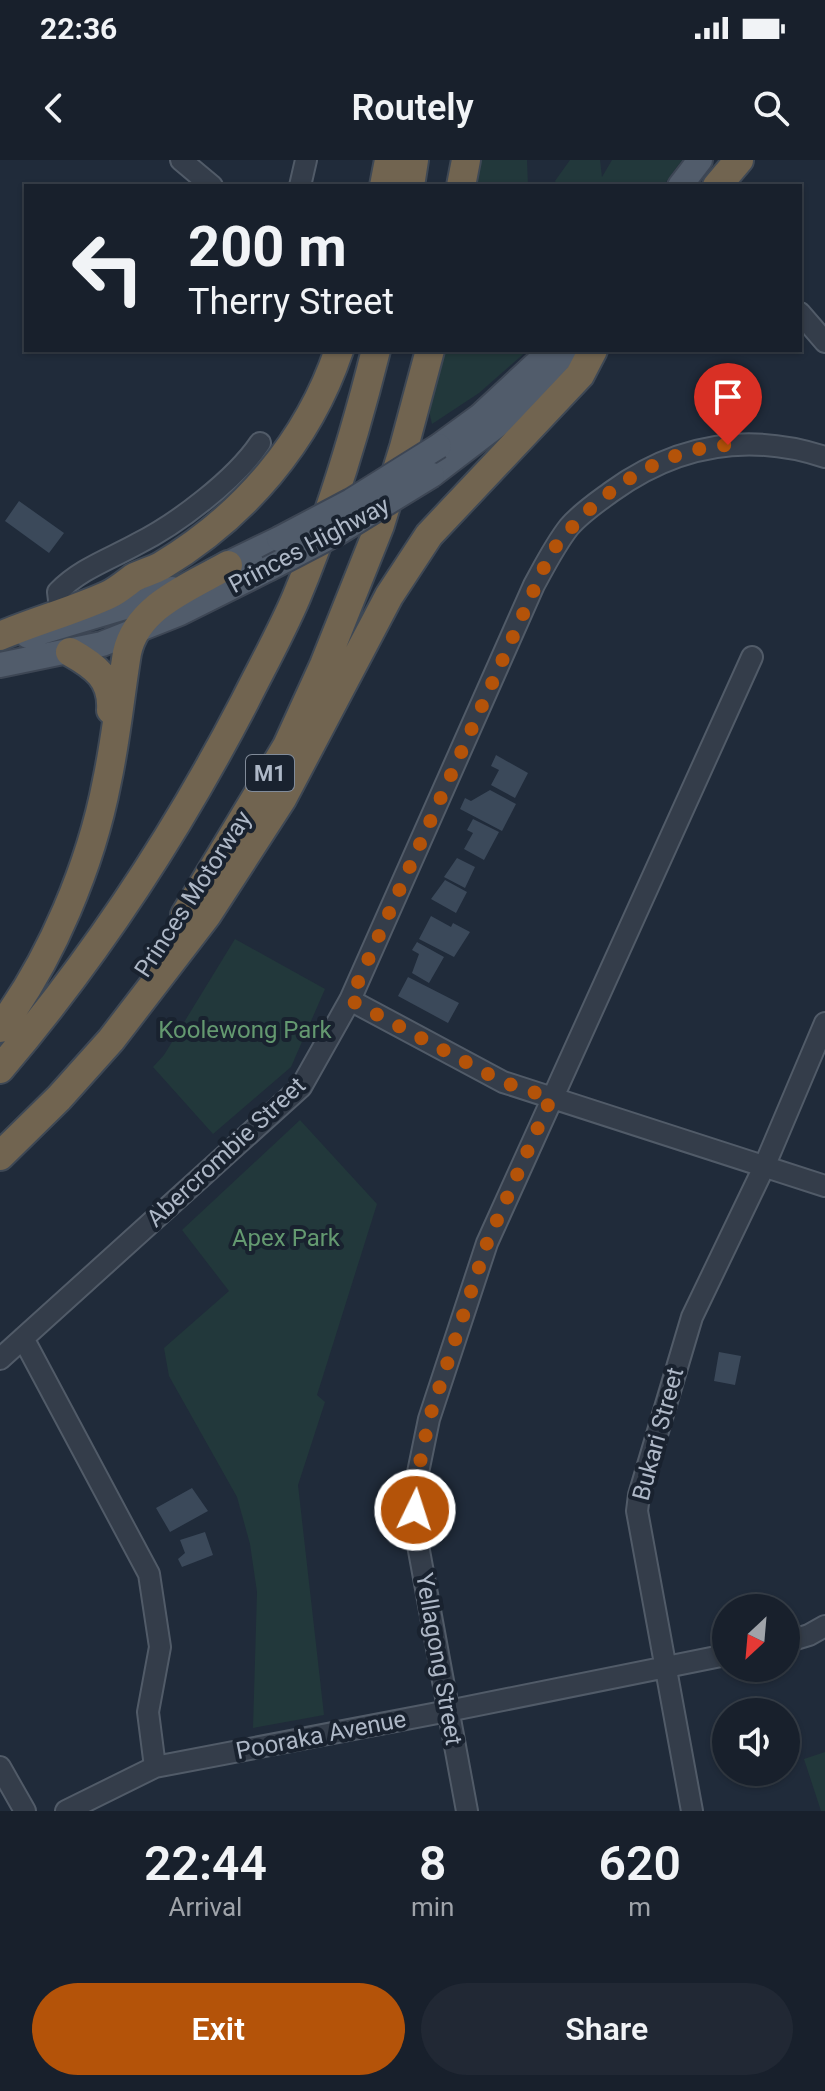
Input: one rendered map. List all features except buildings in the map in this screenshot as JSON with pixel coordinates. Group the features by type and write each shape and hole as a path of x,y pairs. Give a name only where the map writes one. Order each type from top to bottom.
{"highway":[{"path":"384,184 389,160"},
{"path":"410,184 414,160"},
{"path":"461,184 466,160"},
{"path":"719,184 739,160"},
{"path":"0,639 64,631 135,577 160,566 226,517 256,490 305,428 338,352"},
{"name":"M1","path":"0,1069 59,998 144,877 218,753 297,595 355,434 376,352"},
{"name":"Princes Motorway","path":"0,1135 42,1095 144,973 197,897 287,746 324,665 380,525 429,352"},
{"path":"0,1156 104,1048 185,946 282,799 404,569 454,507 580,375 592,352"},
{"path":"0,1028 46,956 76,888 106,785 133,632 144,616 228,565"},
{"path":"64,631 103,674 109,687 108,737 91,837"}],"main road":[{"path":"682,184 700,160"},
{"path":"726,184 753,160"},
{"name":"Princes Highway","path":"0,665 28,661 64,631 228,565 351,501 439,446 480,416 549,352"},
{"name":"Princes Highway","path":"64,631 133,632 180,613 339,532 432,475 500,423 577,352"}],"street":[{"path":"181,160 210,184"},
{"path":"300,184 306,160"},
{"path":"802,315 825,342"},
{"path":"64,631 58,592 66,583 107,558 166,529 236,470 260,443"},
{"name":"Abercrombie Street","path":"0,1359 301,1087 350,1000 510,639 550,554 569,528 590,508 630,479 670,458 711,446 745,444 824,454"},
{"name":"Yellagong Street","path":"467,1811 415,1529 414,1492 429,1419 487,1243 752,657"},
{"path":"350,1000 503,1082 825,1186"},
{"name":"Bukari Street","path":"692,1811 637,1511 639,1495 692,1317 764,1167 825,1023"},
{"path":"23,1338 149,1574 160,1647 148,1712 155,1767"},
{"path":"800,1638 825,1626"},
{"name":"Pooraka Avenue","path":"66,1811 155,1767 712,1658"},
{"path":"0,1767 25,1811"}],"green space":[{"path":"481,160 527,160 528,184 477,184"},
{"path":"570,160 600,160 602,177 612,160 682,160 664,184 557,184 555,181"},
{"path":"444,352 526,352 479,393 432,424 429,411"},
{"name":"Koolewong Park","path":"235,939 325,989 291,1067 213,1134 153,1067 164,1055"},
{"name":"Apex Park","path":"300,1120 377,1204 317,1395 325,1402 298,1485 324,1715 253,1728 257,1592 250,1544 237,1497 169,1376 164,1348 229,1291 182,1230"},
{"path":"825,1752 825,1811 821,1811 804,1759"}],"route":[{"path":"415,1510 414,1492 429,1419 487,1243 551,1098 503,1082 350,1000 550,554 582,515 630,479 670,458 711,446 728,445"}]}
